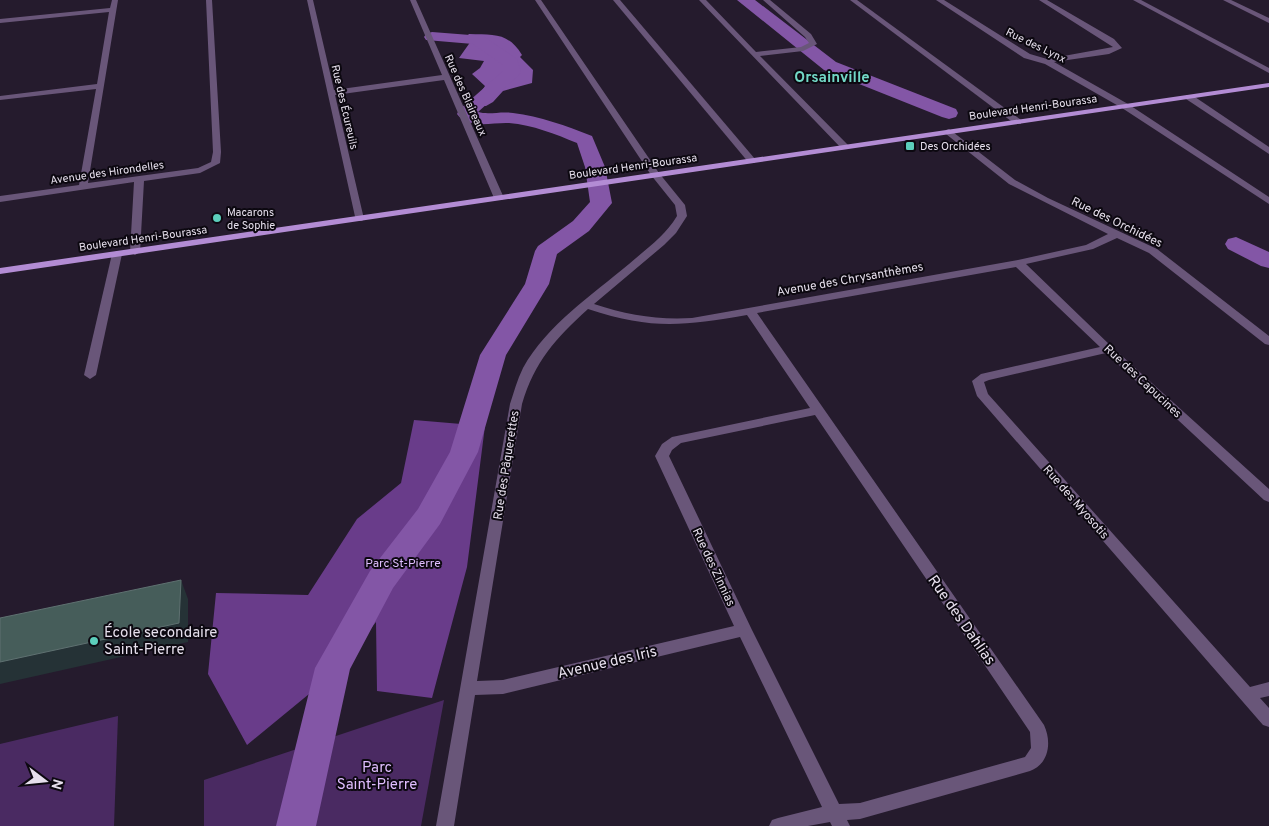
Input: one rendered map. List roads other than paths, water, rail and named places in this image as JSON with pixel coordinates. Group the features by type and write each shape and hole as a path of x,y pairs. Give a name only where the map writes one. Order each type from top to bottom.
{"main road":[{"name":"Boulevard Henri-Bourassa","path":"0,271 1269,85"}],"street":[{"path":"83,187 114,0"},
{"name":"Avenue des Hirondelles","path":"0,199 200,170 215,163 217,152 209,0"},
{"name":"Rue des Écureuils","path":"310,0 358,219"},
{"name":"Rue des Blaireaux","path":"413,0 499,198"},
{"name":"Rue des Pâquerettes","path":"445,826 516,404 525,378 534,359 548,343 587,305 670,235 679,222 682,212 680,205 656,175 538,0"},
{"path":"616,0 752,161"},
{"path":"702,0 845,147"},
{"path":"755,54 807,48 813,44 808,36 766,0"},
{"path":"853,0 1018,122"},
{"name":"Rue des Lynx","path":"939,0 1027,56 1048,62 1125,106 1269,200"},
{"path":"1042,0 1111,40 1118,48 1109,52 1055,58 1048,62"},
{"path":"1136,0 1269,71"},
{"path":"1226,0 1269,21"},
{"path":"0,29 1,21 112,10"},
{"path":"331,93 446,77"},
{"path":"0,98 100,86"},
{"path":"1189,97 1269,151"},
{"name":"Rue des Orchidées","path":"949,132 1012,182 1045,200 1153,251 1269,342"},
{"path":"135,252 139,179"},
{"name":"Avenue des Chrysanthèmes","path":"587,305 626,318 667,324 1018,263 1089,247 1116,234"},
{"path":"90,375 117,254"},
{"name":"Rue des Capucines","path":"1018,263 1269,498"},
{"name":"Rue des Dahlias","path":"750,311 1038,730 1041,742 1037,757 1030,763 837,819 804,817 778,826"},
{"name":"Rue des Myosotis","path":"1108,349 985,377 978,381 978,388 990,404 1269,720"},
{"name":"Rue des Zinnias","path":"817,411 677,440 667,448 662,456 744,630 837,819"},
{"name":"Avenue des Iris","path":"469,688 503,687 744,630"},
{"path":"1246,695 1269,689"}],"waterway":[{"path":"745,0 830,66 949,113"},
{"path":"296,826 333,668 381,580 429,516 464,452 493,355 537,284 546,251 581,226 601,203 595,167 585,140 531,121 511,118 479,119 466,114 512,72 511,63 477,39 432,37"},
{"path":"1236,244 1269,261"}],"place":[{"name":"Des Orchidées","path":"910,146"},
{"name":"Macarons de Sophie","path":"217,218"},
{"name":"École secondaire Saint-Pierre","path":"94,641"}],"district":[{"name":"Orsainville","path":"832,77"}],"park label":[{"name":"Parc St-Pierre","path":"403,563"},
{"name":"Parc Saint-Pierre","path":"377,776"}]}
